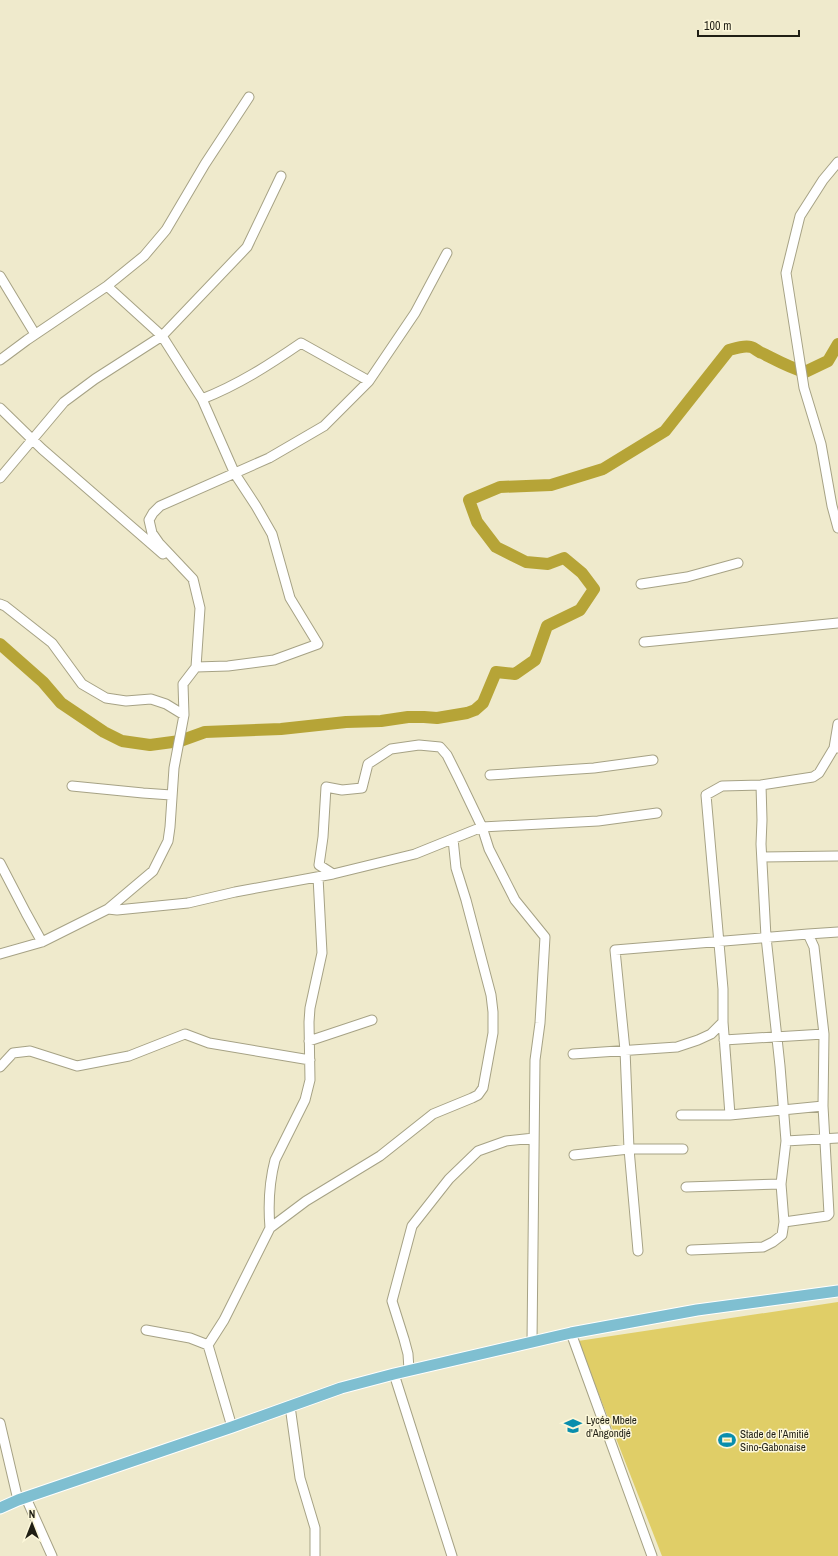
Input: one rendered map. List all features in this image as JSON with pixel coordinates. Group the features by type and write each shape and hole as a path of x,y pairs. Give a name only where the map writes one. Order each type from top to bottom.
{"main road":[{"path":"0,1508 341,1388 409,1370 571,1333 697,1310 838,1291"}],"street":[{"path":"0,360 107,286 144,256 166,230 205,164 249,97"},
{"path":"838,162 823,180 800,216 786,274 804,388 821,444 835,506 838,528"},
{"path":"0,478 64,402 95,378 162,336 247,247 281,176"},
{"path":"0,954 42,942 108,909 146,878 156,865 168,841 174,768 184,715 183,684 196,667 200,608 193,579 158,542 152,533 149,520 153,513 160,506 269,458 324,426 369,380 415,313 447,253"},
{"path":"0,276 36,334"},
{"path":"107,286 162,336 202,399 234,474 256,506 272,534 290,598 318,644 274,660 228,666 196,667"},
{"path":"202,399 224,390 260,371 301,343 369,380"},
{"path":"0,408 32,440 193,579"},
{"path":"641,584 687,577 738,564"},
{"path":"0,604 5,606 52,643 82,684 106,698 126,700 151,699 166,704 184,715"},
{"path":"644,642 838,623"},
{"path":"730,1115 723,1022 723,989 706,795 722,786 761,785 813,777 819,773 836,748 838,724"},
{"path":"333,874 319,865 323,837 326,787 342,790 362,788 368,764 391,749 418,745 440,747 447,755 482,827 489,849 515,900 545,937 540,1023 536,1060 532,1342"},
{"path":"490,775 594,768 653,760"},
{"path":"691,1250 763,1247 782,1235 784,1222 781,1184 786,1141 766,937 762,857 761,785"},
{"path":"72,786 171,795"},
{"path":"108,909 117,910 188,904 235,892 333,874 415,854 482,827 598,821 657,814"},
{"path":"232,1427 208,1345 224,1320 270,1228 306,1201 380,1156 433,1114 478,1095 483,1088 493,1033 493,1012 491,996 456,868 453,839"},
{"path":"762,857 838,856"},
{"path":"0,863 42,942"},
{"path":"270,1228 268,1196 272,1170 275,1160 308,1091 310,1080 310,1008 322,953 318,877"},
{"path":"638,1251 629,1149 625,1050 615,950 838,932"},
{"path":"784,1222 827,1216 829,1214 823,1106 824,1034 814,947 808,934"},
{"path":"309,1041 372,1020"},
{"path":"573,1054 677,1047 712,1034 723,1022"},
{"path":"0,1067 13,1053 30,1051 77,1066 129,1056 185,1034 209,1043 310,1060"},
{"path":"724,1040 824,1034"},
{"path":"681,1115 730,1115 823,1106"},
{"path":"409,1370 408,1354 392,1301 412,1226 449,1179 478,1151 506,1141 534,1138"},
{"path":"786,1141 838,1138"},
{"path":"574,1155 629,1149 683,1149"},
{"path":"686,1187 781,1184"},
{"path":"146,1330 190,1338 208,1345"},
{"path":"571,1333 652,1556"},
{"path":"394,1374 452,1556"},
{"path":"290,1406 300,1478 315,1528 315,1556"},
{"path":"0,1423 22,1499 52,1556"}],"shaded area":[{"name":"Stade de l’Amitié Sino-Gabonaise","path":"838,1302 838,1556 662,1556 578,1341"}],"waterway":[{"path":"0,644 43,682 61,703 104,732 122,741 150,745 180,741 205,732 281,729 346,722 381,721 408,717 437,718 467,713 475,710 483,703 496,672 515,674 535,660 547,626 580,610 594,589 582,573 564,558 548,564 526,562 496,547 477,522 469,500 500,487 551,485 603,469 665,431 729,350 748,346 783,364 805,372 828,361 838,344"}],"place":[{"name":"Lycée Mbele d'Angondjé","path":"573,1426"},
{"name":"Stade de l’Amitié Sino-Gabonaise","path":"727,1440"}]}
